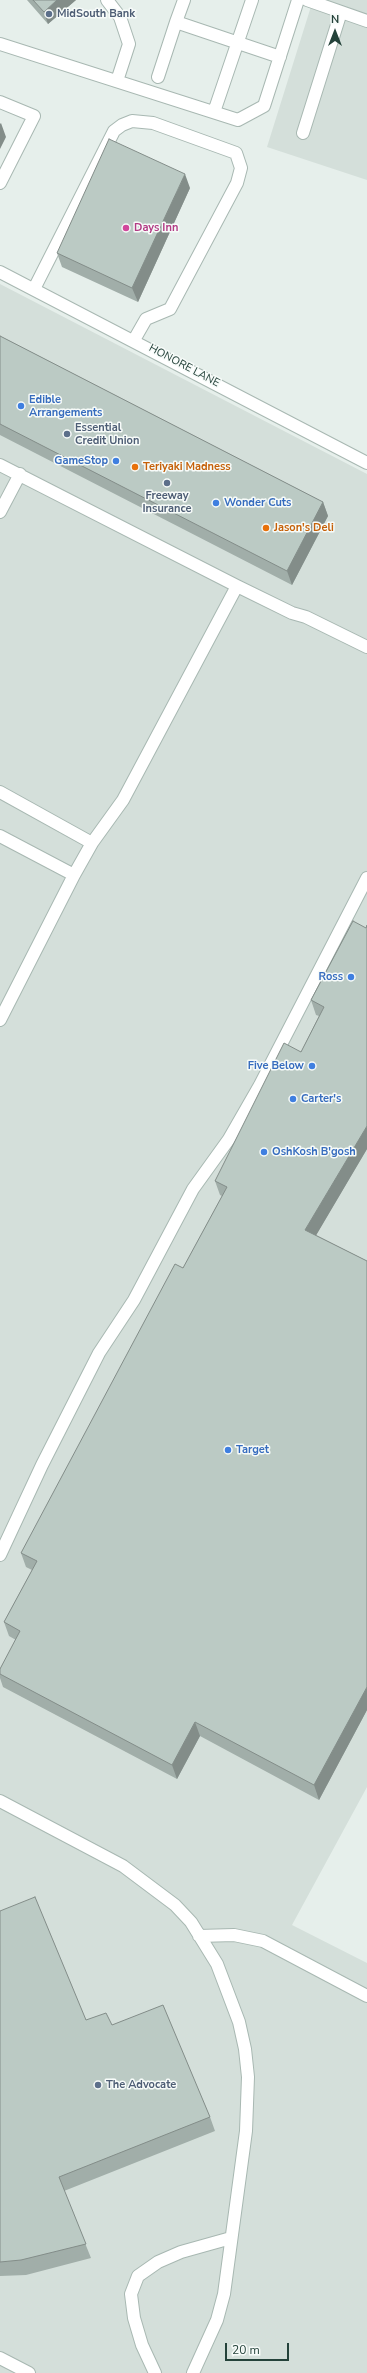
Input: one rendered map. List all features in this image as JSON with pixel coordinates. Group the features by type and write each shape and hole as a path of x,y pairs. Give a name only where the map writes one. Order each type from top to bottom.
{"street":[{"path":"107,0 120,17 129,44 117,81"},
{"path":"158,77 184,0"},
{"path":"214,112 252,0"},
{"path":"0,44 238,120 264,106 298,0"},
{"path":"307,0 367,21"},
{"path":"303,132 341,12"},
{"path":"176,22 280,56"},
{"path":"0,102 34,116 0,183"},
{"path":"34,290 114,131 122,125 132,121 153,123 236,153 241,168 237,183 170,309 146,319 134,340"},
{"name":"HONORE LANE","path":"0,272 134,340 367,463"},
{"path":"0,464 237,586 292,613 306,616 367,647"},
{"path":"0,512 20,474"},
{"path":"0,1020 74,875 92,843 123,800 237,586"},
{"path":"0,792 92,843"},
{"path":"0,836 74,875"},
{"path":"0,1555 18,1521 42,1465 99,1353 134,1300 193,1189 229,1139 260,1084 367,878"},
{"path":"0,1801 123,1866 175,1905 191,1922 217,1964 239,2022 245,2049 248,2077 246,2131 224,2294 217,2320 193,2373"},
{"path":"199,1936 234,1935 262,1941 367,1996"},
{"path":"155,2373 142,2345 134,2318 131,2294 138,2276 158,2262 181,2252 231,2238"},
{"path":"0,2358 29,2373"}],"shaded area":[{"path":"313,0 367,0 367,180 267,147"},
{"path":"0,284 367,474 367,1787 292,1925 367,1963 367,2373 0,2373"}],"building":[{"path":"33,0 57,0 44,12"},
{"name":"Days Inn","path":"109,139 185,174 132,288 57,253"},
{"path":"0,336 323,502 287,571 0,424"},
{"name":"Target","path":"353,921 366,928 367,925 367,1126 305,1230 367,1261 367,1687 314,1785 195,1722 172,1765 0,1674 0,1669 20,1631 4,1622 37,1561 21,1553 175,1264 183,1268 227,1187 215,1181 284,1043 301,1052 324,1007 311,1000"},
{"name":"The Advocate","path":"35,1897 86,2020 106,2013 112,2025 163,2005 210,2117 59,2177 86,2244 21,2260 0,2262 0,1911"}],"place":[{"name":"MidSouth Bank","path":"49,14"},
{"name":"Days Inn","path":"126,228"},
{"name":"Edible Arrangements","path":"21,406"},
{"name":"Essential Credit Union","path":"67,434"},
{"name":"GameStop","path":"116,461"},
{"name":"Teriyaki Madness","path":"135,467"},
{"name":"Freeway Insurance","path":"167,483"},
{"name":"Wonder Cuts","path":"216,503"},
{"name":"Jason's Deli","path":"266,528"},
{"name":"Ross","path":"351,977"},
{"name":"Five Below","path":"312,1066"},
{"name":"Carter's","path":"293,1099"},
{"name":"OshKosh B'gosh","path":"264,1152"},
{"name":"Target","path":"228,1450"},
{"name":"The Advocate","path":"98,2085"}]}
